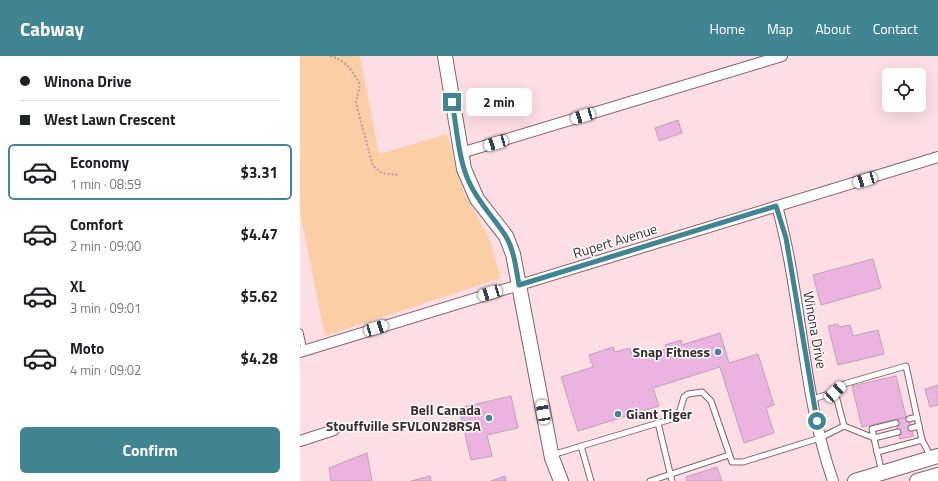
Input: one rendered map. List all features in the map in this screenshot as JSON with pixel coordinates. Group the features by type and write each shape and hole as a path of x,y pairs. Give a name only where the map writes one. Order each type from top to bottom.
{"street":[{"path":"445,56 464,169 477,199 506,236 514,254 551,455 561,481"},
{"path":"461,153 782,56"},
{"name":"Rupert Avenue","path":"302,351 938,157"},
{"name":"Winona Drive","path":"776,206 786,238 820,438 833,481"},
{"path":"300,441 334,430"},
{"path":"854,481 934,457"},
{"path":"917,481 938,475"}],"lane":[{"path":"300,332 302,351"},
{"path":"813,399 835,392 844,384 906,366 922,440 934,457"},
{"path":"551,455 678,417 684,397 688,394 702,392 711,401 732,462 743,462 820,438 844,426 874,438 898,432"},
{"path":"835,392 844,426"},
{"path":"909,419 917,417"},
{"path":"658,423 672,481"},
{"path":"882,473 872,429 896,423"},
{"path":"911,428 919,426"},
{"path":"878,452 922,440"},
{"path":"581,446 591,481"},
{"path":"650,481 729,454"}],"path":[{"path":"330,56 340,58 352,71 360,84 356,103 373,166 382,173 399,175"}],"shaded area":[{"path":"300,56 360,56 379,154 447,134 464,193 488,235 501,278 325,336 300,213"}],"building":[{"path":"678,120 682,133 659,141 655,128"},
{"path":"873,259 881,288 821,305 813,275"},
{"path":"838,324 839,327 850,325 853,336 878,330 884,354 838,365 828,326"},
{"path":"720,333 729,363 758,354 774,405 766,408 774,433 744,443 720,367 653,388 659,406 578,431 561,377 593,367 589,355 613,347 615,352 630,348 633,359 666,349 665,345 681,340 682,345"},
{"path":"896,376 906,417 862,427 852,386"},
{"path":"938,385 938,405 930,407 925,389"},
{"name":"Bell Canada Stouffville SFVLON28RSA","path":"511,396 518,428 487,435 492,456 471,460 459,408"},
{"path":"909,417 913,436 900,439 895,420"},
{"path":"367,453 372,481 331,481 329,468"},
{"path":"717,467 722,481 687,481 686,477"},
{"path":"430,476 431,481 411,481"},
{"path":"505,476 506,481 491,481"}],"place":[{"name":"Snap Fitness","path":"718,352"},
{"name":"Giant Tiger","path":"618,414"},
{"name":"Bell Canada Stouffville SFVLON28RSA","path":"489,418"}],"route":[{"path":"452,102 464,169 468,181 477,199 506,236 514,254 519,285 776,206 786,238 817,421"}]}
